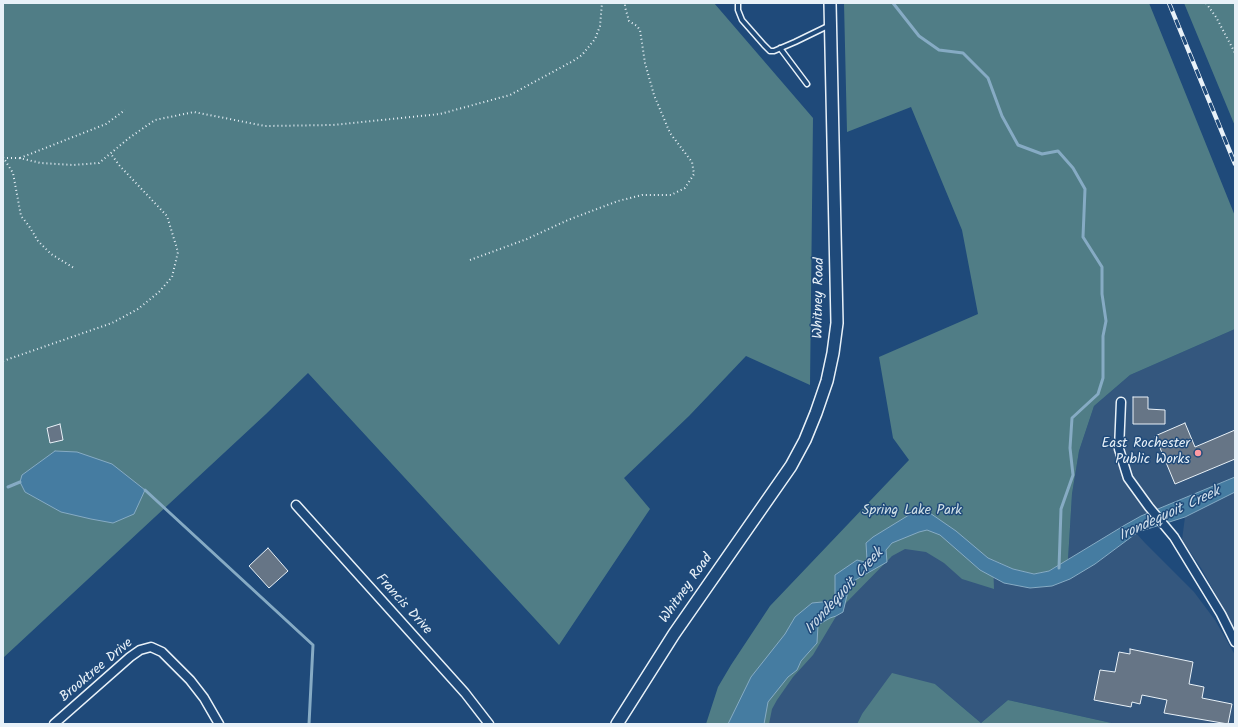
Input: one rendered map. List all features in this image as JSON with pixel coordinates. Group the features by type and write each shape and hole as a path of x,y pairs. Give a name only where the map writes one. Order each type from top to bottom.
{"main road":[{"name":"Whitney Road","path":"617,724 674,634 791,466 805,440 827,381 837,323 830,3"}],"street":[{"path":"1122,402 1119,449 1128,478 1168,530 1203,583 1222,614 1235,642"},
{"name":"Francis Drive","path":"296,506 466,693 489,724"},
{"name":"Brooktree Drive","path":"54,724 130,657 140,650 151,648 162,652 190,680 204,698 219,724"}],"lane":[{"path":"738,3 738,10 742,20 770,51 774,51 830,25"},
{"path":"780,48 807,84"}],"path":[{"path":"3,158 19,158 41,163 73,165 99,163 129,138 155,120 194,112 265,126 334,125 440,114 510,95 582,55 595,39 600,26 602,3"},
{"path":"470,260 527,239 568,220 618,202 642,195 672,195 685,188 694,174 692,162 670,133 654,95 645,63 640,30 630,21 625,3"},
{"path":"1206,3 1216,17 1235,53"},
{"path":"19,158 106,124 125,110"},
{"path":"3,361 112,323 138,309 159,292 172,277 178,252 167,216 119,165 111,154"},
{"path":"3,158 13,172 21,216 38,241 51,254 74,268"}],"shaded area":[{"path":"1235,329 1235,477 1141,516 1068,560 1072,494 1079,451 1094,406 1130,375"},
{"path":"1235,492 1235,629 1201,568 1182,540 1185,517"},
{"path":"919,532 1004,583 1095,564 1136,533 1194,592 1215,620 1235,655 1235,724 1116,724 1008,700 981,723 935,684 862,714 857,724 764,724 766,712 848,594 886,550"}],"green space":[{"path":"3,3 714,3 813,118 810,385 746,356 689,416 624,478 650,509 559,645 308,373 266,414 3,658"},
{"name":"Spring Lake Park","path":"844,3 1149,3 1235,216 1235,329 1130,375 1094,406 1079,451 1072,494 1068,560 1049,571 1034,574 1013,569 993,560 994,589 962,579 944,563 926,552 905,549 892,556 841,608 813,655 793,677 777,700 772,709 769,724 706,724 718,687 770,606 909,460 893,438 879,357 978,314 962,230 911,107 847,132"},
{"path":"1184,3 1235,3 1235,126"},
{"path":"892,673 935,684 981,723 1008,700 1116,724 857,724 862,714"}],"water":[{"path":"55,451 77,452 112,464 145,490 134,514 113,523 91,519 61,512 25,492 20,482 22,475"},
{"name":"Irondequoit Creek","path":"1235,477 1235,492 1185,517 1138,532 1095,564 1070,579 1052,586 1030,588 1004,583 980,570 940,535 927,530 892,543 886,550 887,562 850,583 843,612 818,625 817,643 801,661 797,670 788,677 768,702 764,724 728,724 751,677 785,634 795,617 812,603 832,601 835,595 835,575 857,560 865,562 867,560 866,543 873,537 917,510 927,511 956,531 988,558 1013,569 1034,574 1049,571 1141,516"}],"building":[{"path":"1133,397 1148,397 1148,409 1165,410 1165,424 1133,424"},
{"name":"East Rochester Public Works","path":"1185,423 1195,447 1235,430 1235,459 1175,484 1155,436"},
{"path":"60,424 63,440 50,443 47,428"},
{"path":"268,548 288,571 269,588 249,566"},
{"path":"1130,649 1193,662 1189,684 1204,687 1202,698 1232,704 1228,724 1164,713 1167,700 1142,695 1140,704 1132,702 1131,707 1094,700 1100,670 1115,672 1119,652 1130,654"}],"waterway":[{"path":"893,3 919,36 939,50 963,53 988,78 1002,116 1018,145 1042,154 1058,151 1073,168 1085,189 1083,237 1102,267 1102,294 1106,321 1103,336 1103,378 1098,394 1072,418 1070,448 1073,475 1061,509 1059,568"},
{"path":"8,487 20,482"},
{"path":"145,490 313,645 309,724"}],"railway":[{"path":"1169,3 1235,164"}],"place":[{"name":"East Rochester Public Works","path":"1198,453"}]}
